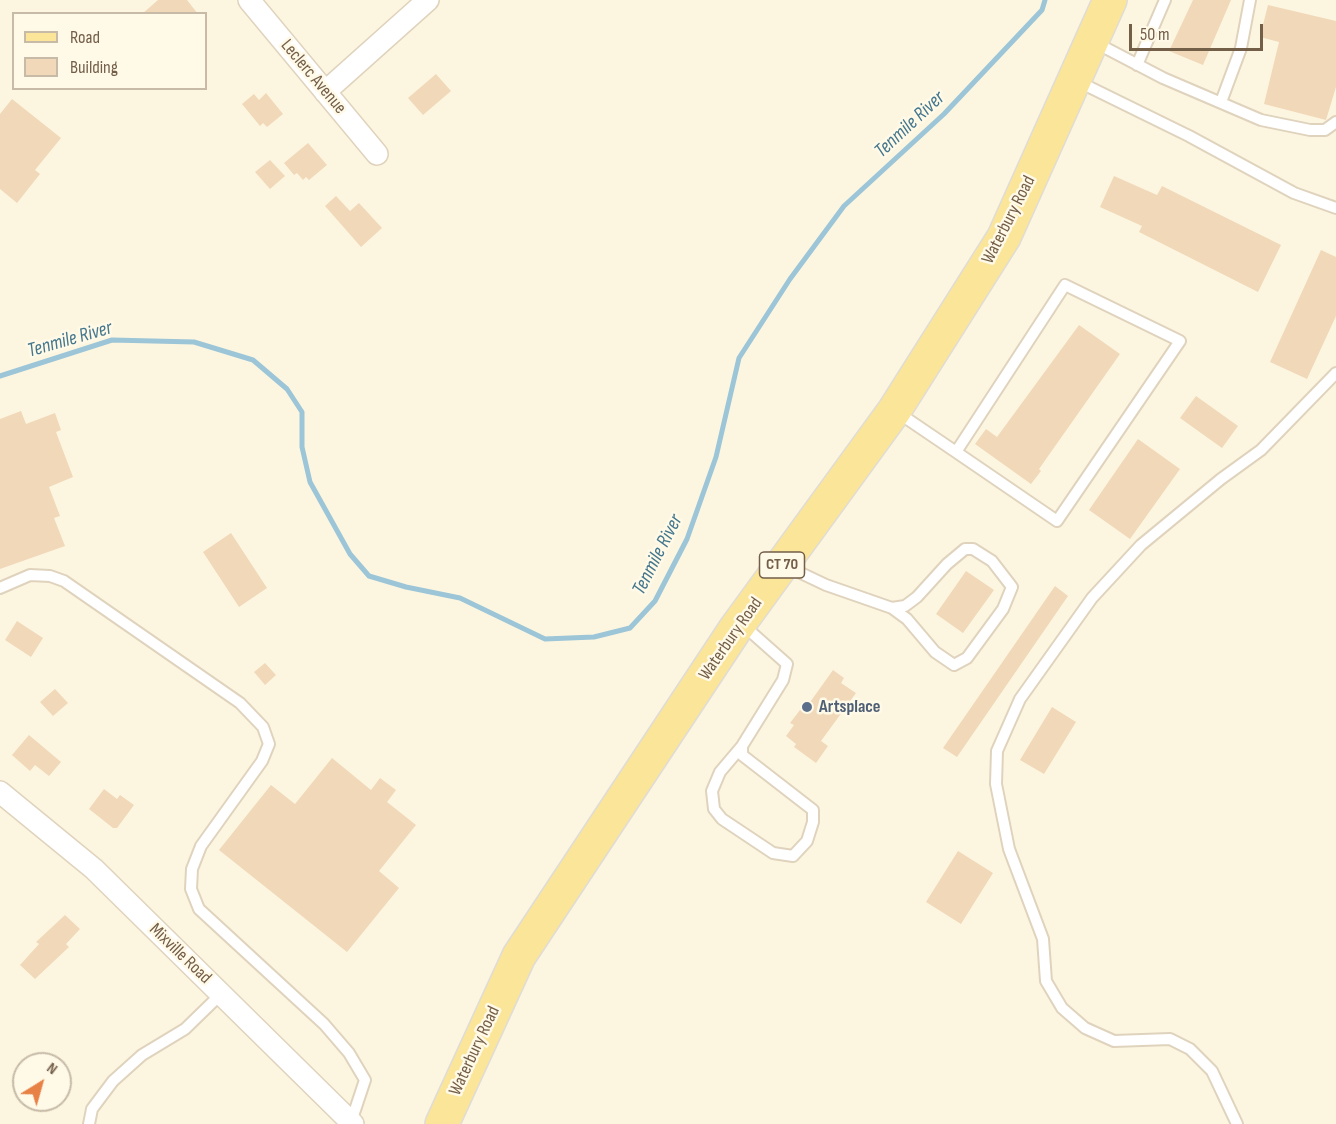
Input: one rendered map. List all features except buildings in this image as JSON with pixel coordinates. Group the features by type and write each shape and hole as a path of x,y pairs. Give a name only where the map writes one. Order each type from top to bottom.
{"main road":[{"name":"Waterbury Road","path":"442,1124 519,956 741,623 894,411 1004,237 1110,0"}],"street":[{"name":"Leclerc Avenue","path":"249,0 377,154"},
{"path":"325,92 428,0"},
{"name":"Mixville Road","path":"0,792 94,869 352,1123"}],"lane":[{"path":"1137,65 1165,0"},
{"path":"1221,102 1241,48 1250,0"},
{"path":"1092,41 1137,65 1261,120 1310,130 1325,130 1336,122"},
{"path":"1074,80 1189,136 1294,193 1336,208"},
{"path":"894,411 1057,521 1180,341 1065,285 956,452"},
{"path":"1237,1124 1212,1071 1191,1049 1170,1039 1114,1041 1085,1028 1062,1008 1046,981 1043,939 1009,849 996,784 997,751 1020,699 1092,598 1141,545 1221,479 1261,450 1336,373"},
{"path":"783,564 826,585 892,608 907,619 936,652 954,665 967,658 1003,609 1012,587 992,561 973,549 965,549 947,564 917,597 905,606 892,608"},
{"path":"0,588 30,575 50,576 64,581 240,703 263,727 269,744 262,761 217,820 201,846 192,869 191,889 200,909 324,1024 349,1053 365,1080 352,1123"},
{"path":"741,623 787,664 778,687 742,746 720,772 712,791 714,809 722,819 773,853 793,856 807,841 813,822 813,810 742,755 742,746"},
{"path":"89,1124 92,1109 112,1081 142,1055 185,1029 221,994"}],"waterway":[{"name":"Tenmile River","path":"0,376 112,340 194,342 253,360 287,389 302,412 302,447 310,482 350,554 369,576 406,587 460,598 545,639 594,637 630,628 655,601 687,539 716,457 739,358 790,279 844,206 944,114 1042,10 1045,0"}],"place":[{"name":"Artsplace","path":"807,707"}]}
